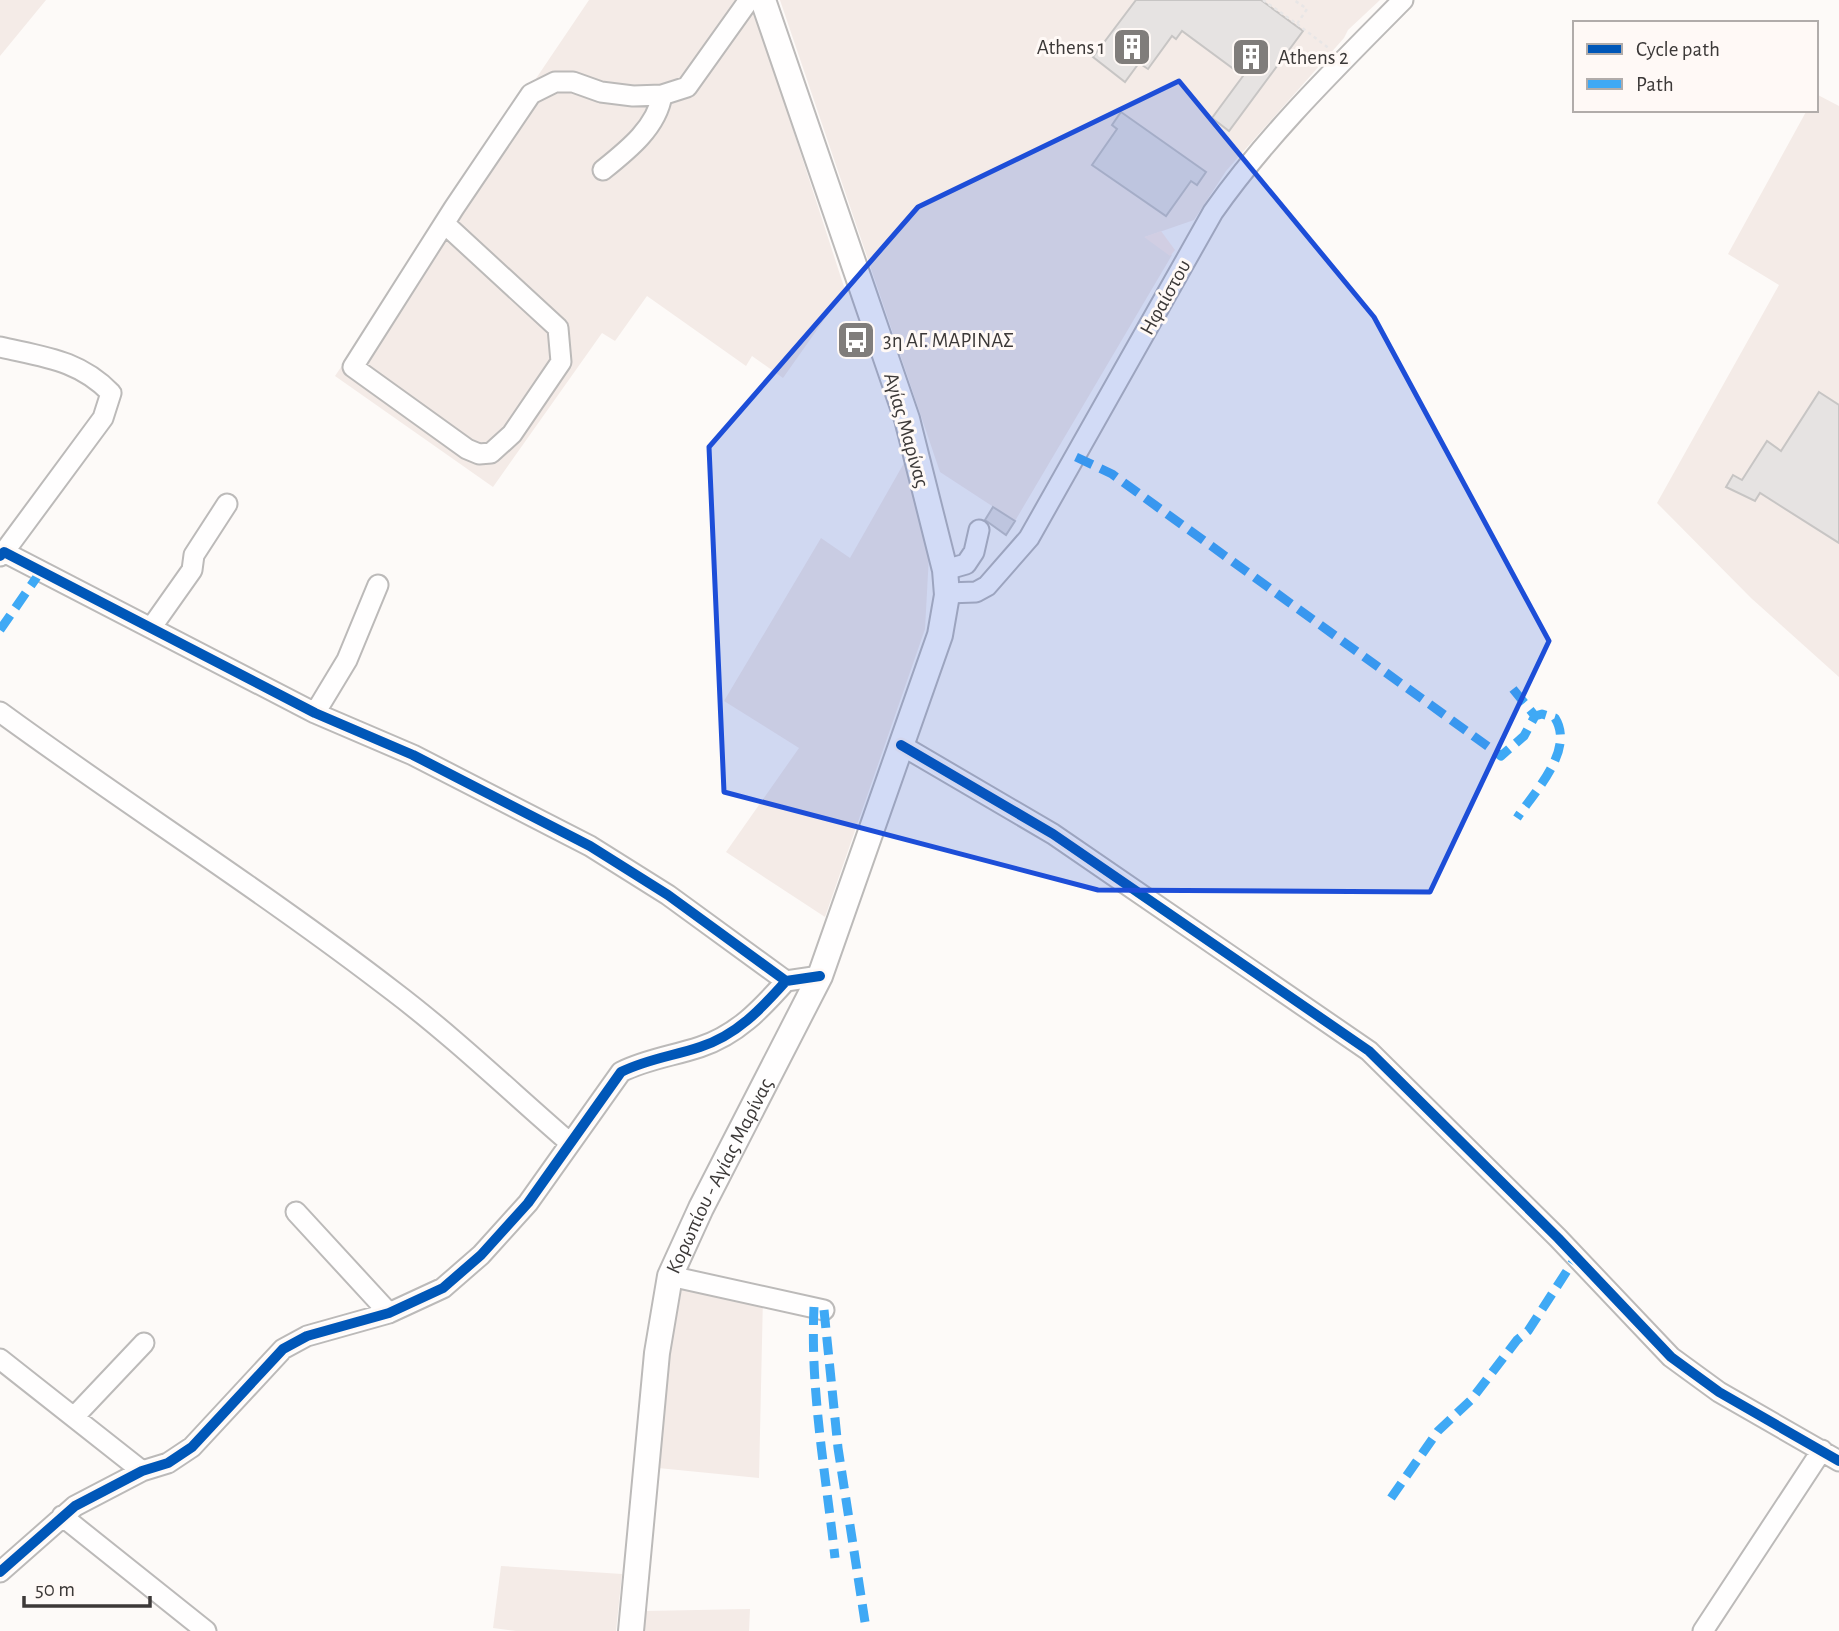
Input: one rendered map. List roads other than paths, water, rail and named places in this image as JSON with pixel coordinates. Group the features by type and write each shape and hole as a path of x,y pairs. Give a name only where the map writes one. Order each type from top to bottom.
{"main road":[{"name":"Αγίας Μαρίνας","path":"763,0 907,419 946,581 940,635 901,745"},
{"name":"Κορωπίου - Αγίας Μαρίνας","path":"631,1631 657,1353 670,1276 701,1208 820,976 901,745"}],"street":[{"path":"445,224 558,328 561,362 512,434 491,453 479,454 467,449 353,367 445,224 531,94 555,82 573,82 601,92 633,96 662,94 687,87 749,0"},
{"name":"Ηφαίστου","path":"946,581 976,592 987,586 1029,538 1216,208 1261,150 1313,91 1403,0"},
{"path":"603,170 653,122 659,112 662,94"},
{"path":"0,347 58,359 93,374 111,393 103,418 2,554 315,713 413,755 590,846 668,895 786,981"},
{"path":"151,628 192,570 194,555 227,504"},
{"path":"946,581 966,564 974,552 979,530"},
{"path":"315,713 347,660 378,585"},
{"path":"0,712 117,797 283,908 395,992 570,1143"},
{"path":"901,745 1053,834 1369,1051 1558,1238 1671,1357 1719,1392 1839,1461"},
{"path":"0,1572 62,1516 142,1471 168,1463 192,1447 283,1349 334,1326 389,1313 443,1289 481,1255 528,1203 621,1072 643,1061 675,1055 726,1037 755,1015 786,981 820,976"},
{"path":"296,1212 389,1313"},
{"path":"670,1276 824,1310"},
{"path":"74,1417 144,1343"},
{"path":"0,1359 142,1471"},
{"path":"1703,1631 1822,1450"},
{"path":"62,1516 206,1631"}],"place":[{"name":"Athens 1","path":"1132,47"},
{"name":"Athens 2","path":"1251,57"},
{"name":"3η ΑΓ. ΜΑΡΙΝΑΣ","path":"856,340"}]}
